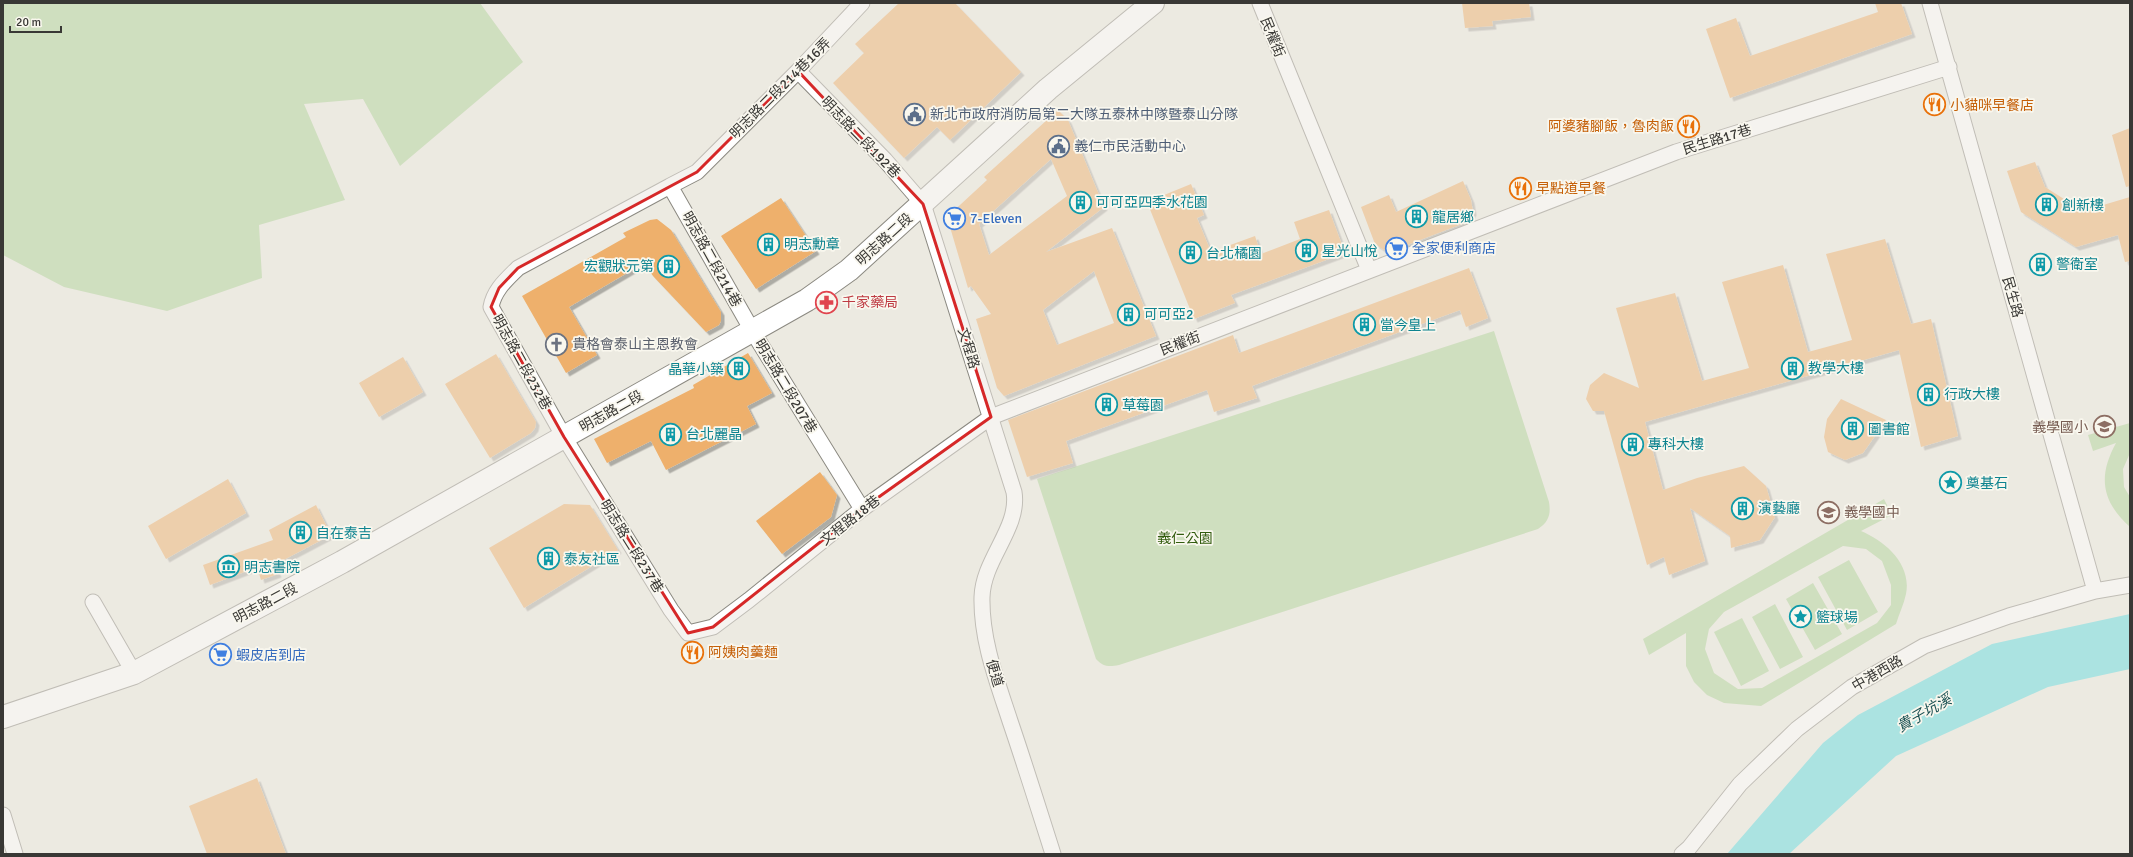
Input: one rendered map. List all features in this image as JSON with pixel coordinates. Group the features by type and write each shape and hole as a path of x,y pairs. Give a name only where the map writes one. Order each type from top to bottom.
{"main road":[{"name":"明志路二段","path":"3,717 134,673 342,562 753,332 807,300 849,270 1048,89 1153,3"}],"street":[{"name":"明志路二段214巷16弄","path":"670,186 697,172 798,71 862,3"},
{"name":"民權街","path":"1260,3 1369,270"},
{"name":"民生路","path":"1930,3 2095,591"},
{"name":"民生路17巷","path":"1490,223 1676,152 1949,67"},
{"name":"明志路二段192巷","path":"798,71 885,160 923,204"},
{"name":"明志路二段232巷","path":"564,437 491,307 493,297 499,288 518,268 670,186"},
{"name":"明志路二段214巷","path":"670,186 753,332"},
{"name":"文程路","path":"923,204 1014,492"},
{"name":"民權街","path":"991,417 1490,223"},
{"name":"明志路二段207巷","path":"753,332 862,509"},
{"name":"文程路18巷","path":"713,627 862,509 991,417"},
{"name":"明志路二段237巷","path":"564,437 671,610 688,633 713,627"},
{"name":"便道","path":"1014,492 1016,503 1014,515 987,571 982,596 984,628 992,664 1054,854"},
{"name":"中港西路","path":"1682,854 1689,848 1746,779 1797,729 1852,687 1924,646 2009,616 2095,591 2130,585"},
{"path":"93,602 134,673"},
{"path":"3,815 15,854"}],"highlighted area":[{"path":"798,71 923,204 991,417 862,509 713,627 688,633 564,437 491,307 499,288 518,268 697,172"}],"green space":[{"path":"3,3 480,3 523,62 400,166 363,99 304,104 345,200 259,225 262,278 167,311 64,287 3,255"},
{"name":"義仁公園","path":"1494,331 1549,502 1550,510 1545,524 1538,529 1119,665 1106,666 1101,664 1096,659 1037,479"},
{"path":"2130,423 2130,453 2123,469 2124,487 2130,497 2130,527 2113,508 2105,488 2107,466 2110,455 2116,443 2093,451 2088,435"},
{"path":"1884,499 1892,515 1861,531 1870,535 1887,547 1895,555 1905,573 1907,583 1906,594 1896,624 1761,706 1724,703 1707,695 1694,682 1686,666 1686,633 1649,655 1643,639","holes":["1843,546 1866,549 1882,561 1891,585 1891,605 1877,623 1762,688 1738,689 1714,673 1705,649 1709,629 1724,612"]},
{"path":"1849,560 1878,612 1847,630 1818,577"},
{"path":"1813,583 1842,634 1815,650 1786,599"},
{"path":"1775,604 1803,657 1780,669 1752,617"},
{"path":"1742,618 1769,671 1741,686 1714,632"}],"water":[{"name":"貴子坑溪","path":"2130,614 2130,669 2048,687 1896,756 1789,854 1727,854 1823,743 1858,715 1992,644"}],"building":[{"path":"899,3 955,3 1021,72 950,140 937,127 904,158 833,83 864,53 855,44"},
{"path":"1462,3 1529,3 1531,17 1492,21 1493,26 1465,28"},
{"path":"1875,3 1901,3 1912,34 1730,98 1706,29 1736,18 1750,56 1878,12"},
{"path":"1058,110 1068,120 1104,207 1046,252 1112,228 1156,336 1004,396 997,388 976,319 991,314 971,286 968,288 947,217 987,180 984,177","holes":["1051,159 1067,196 989,255 979,224","1094,271 1114,323 1057,345 1043,310"]},
{"path":"2130,128 2130,186 2126,187 2112,135"},
{"name":"創新樓","path":"2035,162 2045,187 2083,211 2130,197 2130,261 2125,262 2118,235 2076,247 2021,212 2007,171"},
{"name":"龍居鄉","path":"1463,181 1471,200 1473,212 1467,222 1394,250 1384,250 1375,244 1361,207 1389,195 1396,212"},
{"path":"1191,184 1204,215 1197,218 1211,252 1255,236 1261,254 1300,239 1294,222 1329,210 1345,253 1231,295 1235,303 1194,319 1147,202"},
{"name":"明志勳章","path":"781,198 816,251 756,289 721,236"},
{"path":"657,219 671,230 721,312 721,321 719,325 706,332 653,276 644,263 569,307 597,355 566,373 522,296 626,237 623,233 650,220"},
{"path":"1885,239 1911,324 1931,319 1958,436 1921,447 1899,350 1645,422 1663,490 1697,478 1744,466 1766,486 1775,517 1760,540 1731,548 1730,536 1690,508 1705,561 1669,575 1664,557 1647,565 1604,411 1593,411 1586,399 1590,385 1604,373 1639,388 1616,308 1675,293 1702,381 1749,368 1722,282 1783,265 1808,352 1852,340 1826,254"},
{"path":"1469,268 1488,318 1466,327 1460,310 1252,386 1257,398 1214,412 1207,390 1066,441 1073,463 1027,477 1008,420 1233,335 1239,353"},
{"name":"台北麗晶","path":"748,353 772,393 747,406 756,424 666,470 651,441 607,463 594,439 694,388 693,385"},
{"path":"496,354 536,422 535,428 531,433 490,458 445,384"},
{"path":"403,357 423,392 379,417 359,383"},
{"name":"圖書館","path":"1841,399 1886,420 1863,453 1845,460 1828,452 1824,437 1827,419"},
{"path":"820,472 837,495 831,517 782,554 756,521"},
{"path":"228,479 246,513 166,559 148,526"},
{"name":"泰友社區","path":"564,504 590,505 618,550 524,608 489,548"},
{"path":"316,505 331,535 274,565 278,574 261,580 257,567 210,585 203,565 273,540 269,530"},
{"path":"257,778 286,854 207,854 189,806"}],"place":[{"name":"小貓咪早餐店","path":"1934,105"},
{"name":"新北市政府消防局第二大隊五泰林中隊暨泰山分隊","path":"914,114"},
{"name":"阿婆豬腳飯，魯肉飯","path":"1689,126"},
{"name":"義仁市民活動中心","path":"1058,146"},
{"name":"早點道早餐","path":"1521,188"},
{"name":"可可亞四季水花園","path":"1081,202"},
{"name":"創新樓","path":"2047,205"},
{"name":"龍居鄉","path":"1417,217"},
{"name":"7-Eleven","path":"955,218"},
{"name":"明志勳章","path":"768,244"},
{"name":"全家便利商店","path":"1396,248"},
{"name":"星光山悅","path":"1306,251"},
{"name":"台北橘園","path":"1190,253"},
{"name":"警衛室","path":"2040,264"},
{"name":"宏觀狀元第","path":"669,266"},
{"name":"千家藥局","path":"827,302"},
{"name":"可可亞2","path":"1129,314"},
{"name":"當今皇上","path":"1365,325"},
{"name":"貴格會泰山主恩教會","path":"556,344"},
{"name":"教學大樓","path":"1793,368"},
{"name":"晶華小築","path":"739,369"},
{"name":"行政大樓","path":"1929,394"},
{"name":"草莓園","path":"1106,405"},
{"name":"義學國小","path":"2104,427"},
{"name":"圖書館","path":"1852,429"},
{"name":"台北麗晶","path":"670,434"},
{"name":"專科大樓","path":"1632,444"},
{"name":"奠基石","path":"1951,483"},
{"name":"演藝廳","path":"1743,508"},
{"name":"義學國中","path":"1829,512"},
{"name":"自在泰吉","path":"300,533"},
{"name":"泰友社區","path":"549,559"},
{"name":"明志書院","path":"228,567"},
{"name":"籃球場","path":"1800,617"},
{"name":"阿姨肉羹麵","path":"692,652"},
{"name":"蝦皮店到店","path":"220,655"}]}
